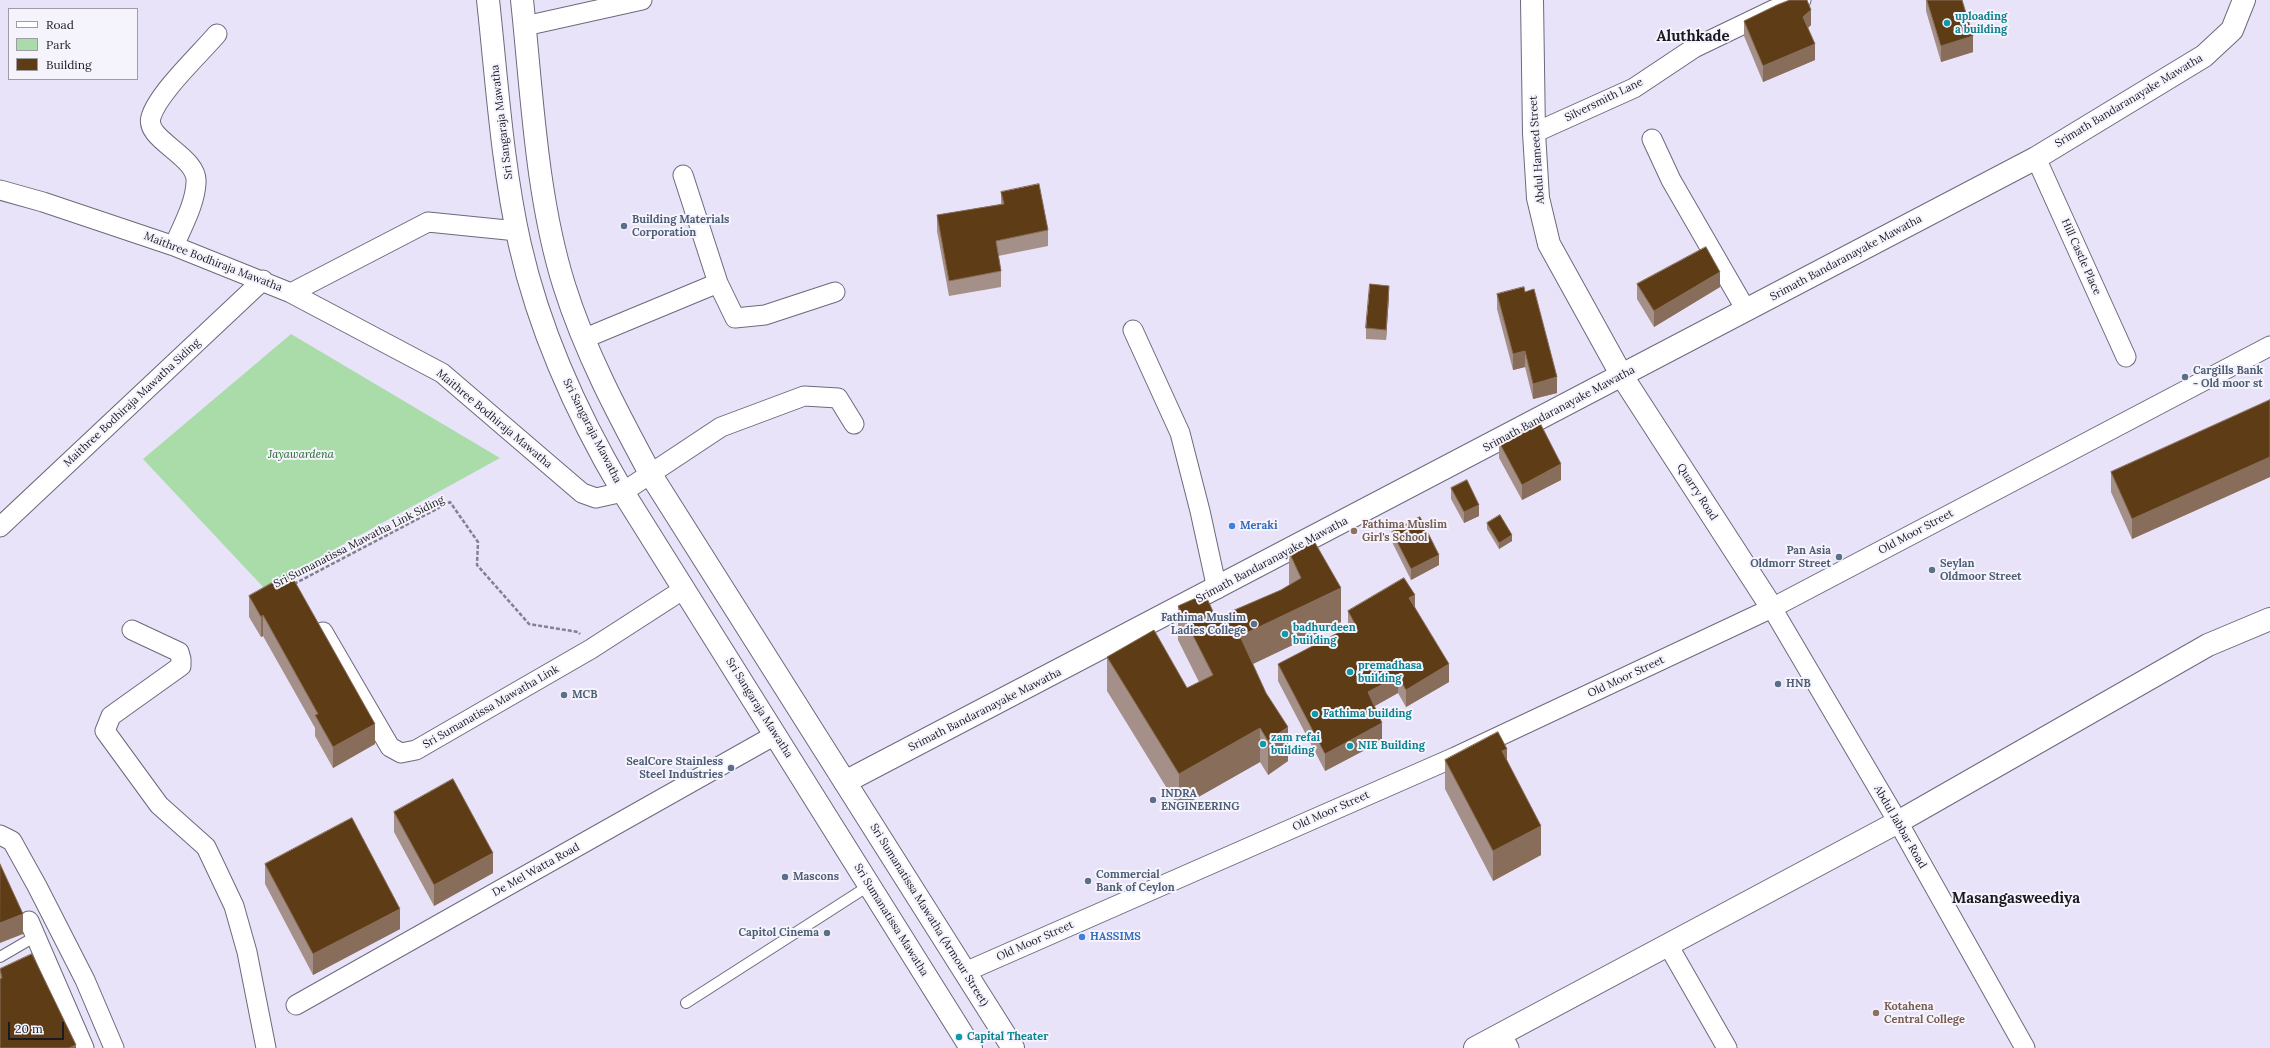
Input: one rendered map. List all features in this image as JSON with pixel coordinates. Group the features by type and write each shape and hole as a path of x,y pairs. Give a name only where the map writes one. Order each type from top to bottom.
{"main road":[{"name":"Sri Sangaraja Mawatha","path":"488,0 506,170 517,231 532,290 553,351 575,404 624,492 811,792"},
{"path":"522,0 540,164 552,238 564,285 583,339 606,389 651,475 845,782"},
{"name":"Abdul Hameed Street","path":"1532,0 1534,133 1538,198 1549,244 1622,376"},
{"name":"Srimath Bandaranayake Mawatha","path":"845,782 1217,589 2036,158 2204,56 2232,30 2244,0"},
{"name":"Quarry Road","path":"1622,376 1772,608"},
{"path":"1474,1048 1505,1041 1668,945 1898,822 2208,645 2270,619"},
{"name":"Sri Sumanatissa Mawatha (Armour Street)","path":"845,782 1013,1048"},
{"name":"Sri Sumanatissa Mawatha","path":"811,792 972,1048"}],"street":[{"path":"525,26 642,0"},
{"name":"Silversmith Lane","path":"1534,133 1634,88 1694,48 1773,10 1801,0"},
{"path":"174,246 188,212 197,182 193,168 153,131 150,118 160,99 217,34"},
{"path":"1652,139 1671,180 1746,310"},
{"name":"Hill Castle Place","path":"2036,158 2126,357"},
{"path":"683,175 718,283 735,318 764,315 835,292"},
{"name":"Maithree Bodhiraja Mawatha","path":"0,190 43,202 174,246 263,280 291,293 442,373 582,493 596,498 624,492 721,427 804,396 838,398 854,424"},
{"path":"291,293 428,222 517,231"},
{"name":"Maithree Bodhiraja Mawatha Siding","path":"0,527 263,280"},
{"path":"583,339 718,283"},
{"path":"1133,330 1180,433 1200,511 1217,589"},
{"name":"Old Moor Street","path":"965,972 1455,757 1772,608 2270,346"},
{"name":"Sri Sumanatissa Mawatha Link","path":"314,616 390,747 401,754 416,750 591,649 684,589"},
{"name":"Abdul Jabbar Road","path":"1772,608 1898,822 2025,1048"},
{"path":"132,630 179,652 182,659 181,666 111,716 105,731 159,805 206,848 234,906 247,952 266,1048"},
{"name":"De Mel Watta Road","path":"296,1005 775,734"},
{"path":"0,835 12,841 37,886 85,980 114,1048"},
{"path":"33,928 84,1048"},
{"path":"1668,945 1727,1048"}],"lane":[{"path":"686,1003 870,885"},
{"path":"0,957 33,928"}],"path":[{"name":"Sri Sumanatissa Mawatha Link Siding","path":"288,587 450,502 478,542 477,566 529,624 578,632 591,649"}],"green space":[{"name":"Jayawardena","path":"291,334 500,458 264,588 143,459"}],"building":[{"path":"1790,0 1807,0 1811,10 1803,17 1815,44 1763,66 1744,21"},
{"name":"uploading a building","path":"1927,0 1962,0 1973,36 1941,46"},
{"path":"1039,184 1048,230 996,241 1001,271 949,281 937,215 1004,204 1001,192"},
{"path":"1706,247 1720,272 1654,311 1637,284"},
{"path":"1370,284 1389,286 1386,330 1366,328"},
{"path":"1524,287 1525,292 1534,289 1557,377 1533,384 1525,351 1513,354 1497,294"},
{"path":"2270,400 2270,457 2132,519 2111,472"},
{"path":"1539,421 1561,464 1522,485 1499,442"},
{"path":"1467,480 1479,505 1464,512 1451,488"},
{"path":"1500,515 1512,535 1499,543 1487,523"},
{"path":"1420,517 1439,555 1411,569 1392,532"},
{"path":"1314,541 1341,588 1240,636 1266,693 1288,727 1268,741 1260,728 1179,774 1107,657 1154,630 1187,688 1213,675 1178,606 1205,594 1216,618 1281,590 1301,578 1289,552"},
{"path":"290,573 375,724 333,747 315,715 318,714 263,615 261,617 249,596"},
{"path":"1404,578 1415,595 1409,598 1449,664 1406,690 1398,676 1368,692 1382,723 1325,754 1278,664 1355,624 1348,611"},
{"path":"1498,732 1507,749 1502,751 1541,826 1493,851 1445,760"},
{"path":"453,779 493,853 434,885 394,812"},
{"path":"352,818 400,909 313,954 265,864"},
{"path":"0,864 23,914 0,923"},
{"path":"32,954 76,1045 69,1048 0,1048 0,979 2,978 0,969"}],"place":[{"name":"uploading a building","path":"1947,23"},
{"name":"Building Materials Corporation","path":"624,226"},
{"name":"Cargills Bank - Old moor st","path":"2185,377"},
{"name":"Meraki","path":"1232,526"},
{"name":"Fathima Muslim Girl's School","path":"1354,531"},
{"name":"Pan Asia Oldmorr Street","path":"1839,557"},
{"name":"Seylan Oldmoor Street","path":"1932,570"},
{"name":"Fathima Muslim Ladies College","path":"1254,624"},
{"name":"badhurdeen building","path":"1285,634"},
{"name":"premadhasa building","path":"1350,672"},
{"name":"HNB","path":"1778,684"},
{"name":"MCB","path":"564,695"},
{"name":"Fathima building","path":"1315,714"},
{"name":"zam refai building","path":"1263,744"},
{"name":"NIE Building","path":"1350,746"},
{"name":"SealCore Stainless Steel Industries","path":"731,768"},
{"name":"INDRA ENGINEERING","path":"1153,800"},
{"name":"Mascons","path":"785,877"},
{"name":"Commercial Bank of Ceylon","path":"1088,881"},
{"name":"Capitol Cinema","path":"827,933"},
{"name":"HASSIMS","path":"1082,937"},
{"name":"Kotahena Central College","path":"1876,1013"},
{"name":"Capital Theater","path":"959,1037"}],"district":[{"name":"Aluthkade","path":"1693,37"},
{"name":"Masangasweediya","path":"2016,899"}]}
